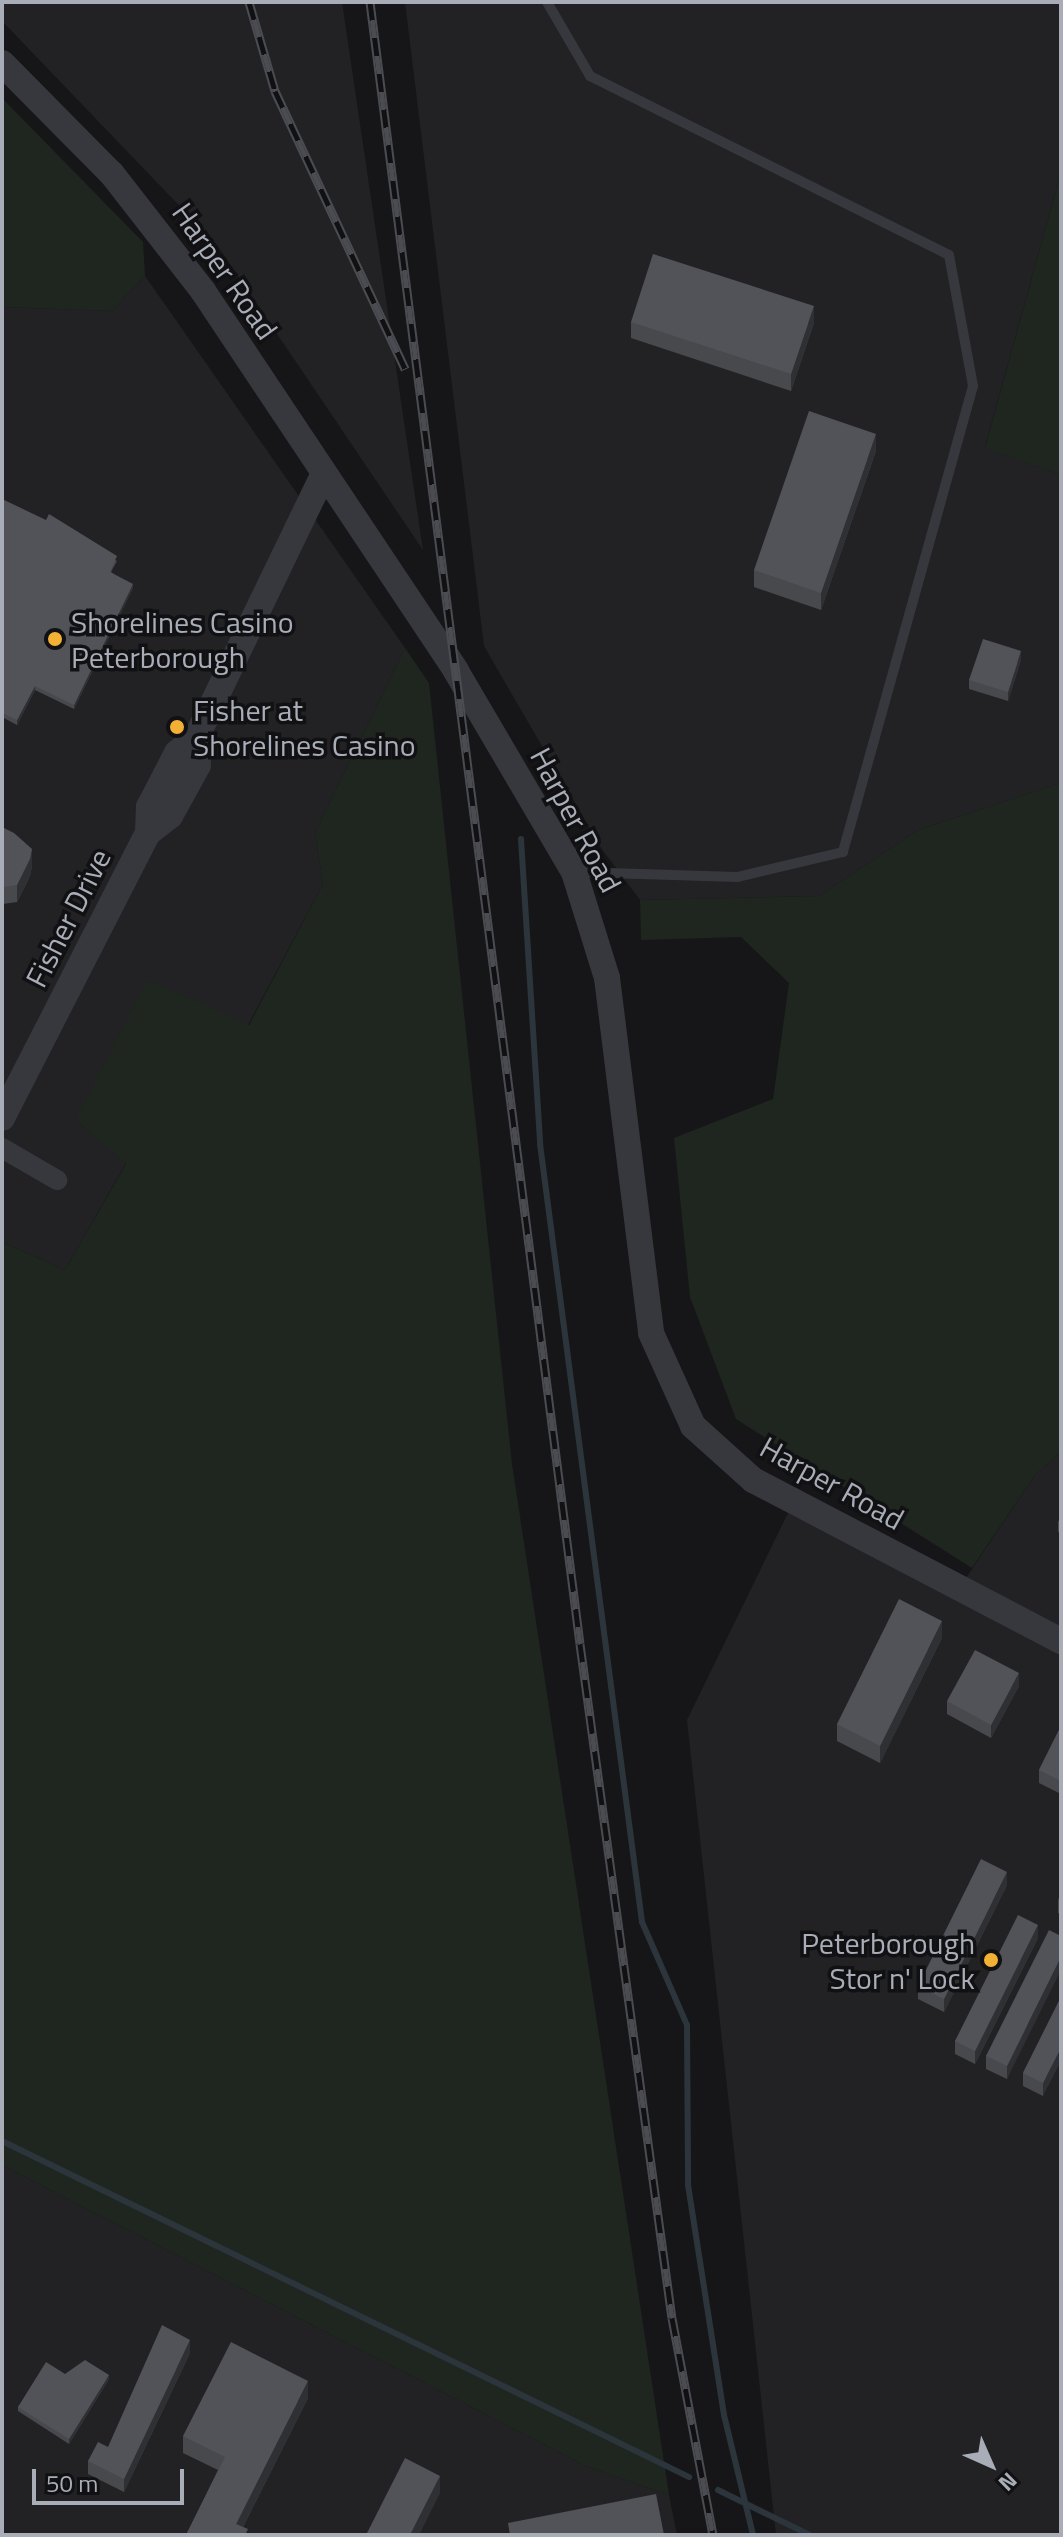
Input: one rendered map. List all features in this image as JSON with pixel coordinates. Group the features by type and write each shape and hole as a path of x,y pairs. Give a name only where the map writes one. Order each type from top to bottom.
{"street":[{"name":"Harper Road","path":"2,63 147,215 456,671 574,872 607,978 651,1333 693,1426 753,1480 1061,1641"},
{"name":"Fisher Drive","path":"2,1118 148,833 149,807 177,753 197,736 323,475"},
{"path":"2,1148 57,1180"}],"lane":[{"path":"547,2 590,76 949,255 973,386 843,852 737,877 574,872"}],"shaded area":[{"path":"2,2 342,2 423,550 217,245 2,21"},
{"path":"405,2 1061,2 1061,172 985,447 1061,475 1061,783 918,830 819,896 640,900 601,848 484,646"},
{"path":"2,98 143,242 145,276 112,311 2,307"},
{"path":"1061,172 1061,475 985,448"},
{"path":"145,276 405,648 315,833 323,884 248,1025 76,1120 126,1163 65,1270 2,1242 2,307 112,311"},
{"path":"405,648 429,683 512,1464 669,2495 586,2466 2,2165 2,1242 65,1270 126,1164 76,1120 147,979 249,1025 323,884 315,833"},
{"path":"1061,783 1061,1452 1035,1475 972,1568 736,1419 690,1297 674,1138 773,1099 789,983 741,937 641,940 640,900 819,896 918,830"},
{"path":"1061,1452 1061,2535 776,2535 687,1720 788,1513 954,1596 1035,1475"},
{"path":"2,2165 586,2466 669,2495 677,2535 2,2535"}],"building":[{"path":"653,254 814,306 791,374 631,322"},
{"path":"809,411 876,434 821,593 754,570"},
{"name":"Shorelines Casino Peterborough","path":"2,499 46,520 49,514 117,556 110,572 133,584 74,705 35,686 17,720 2,713"},
{"path":"983,639 1021,651 1008,692 969,680"},
{"path":"2,827 32,849 17,885 2,889"},
{"path":"899,1599 942,1621 880,1746 837,1724"},
{"path":"975,1650 1019,1673 991,1725 947,1701"},
{"path":"1061,1726 1061,1781 1039,1770"},
{"path":"981,1859 1007,1872 944,1999 918,1986"},
{"path":"1018,1915 1038,1925 975,2051 955,2041"},
{"path":"1049,1930 1061,1936 1061,1957 1007,2066 986,2056"},
{"path":"1061,1997 1061,2048 1043,2083 1023,2073"},
{"path":"162,2325 190,2340 124,2479 88,2461 98,2442 108,2447"},
{"path":"231,2342 308,2381 236,2524 248,2529 245,2535 186,2535 225,2457 183,2436"},
{"path":"85,2360 109,2375 69,2439 18,2407 46,2362 65,2374"},
{"path":"405,2458 440,2476 410,2535 366,2535"},
{"path":"656,2494 664,2535 510,2535 508,2523"}],"waterway":[{"path":"521,839 540,1144 642,1922 687,2025 688,2185 724,2415 753,2535"},
{"path":"2,2141 689,2477"},
{"path":"718,2490 810,2535"}],"railway":[{"path":"249,2 275,91 405,369"},
{"path":"370,2 580,1644 672,2318 713,2535"}],"place":[{"name":"Shorelines Casino Peterborough","path":"55,639"},
{"name":"Fisher at Shorelines Casino","path":"177,727"},
{"name":"Peterborough Stor n' Lock","path":"991,1960"}]}
